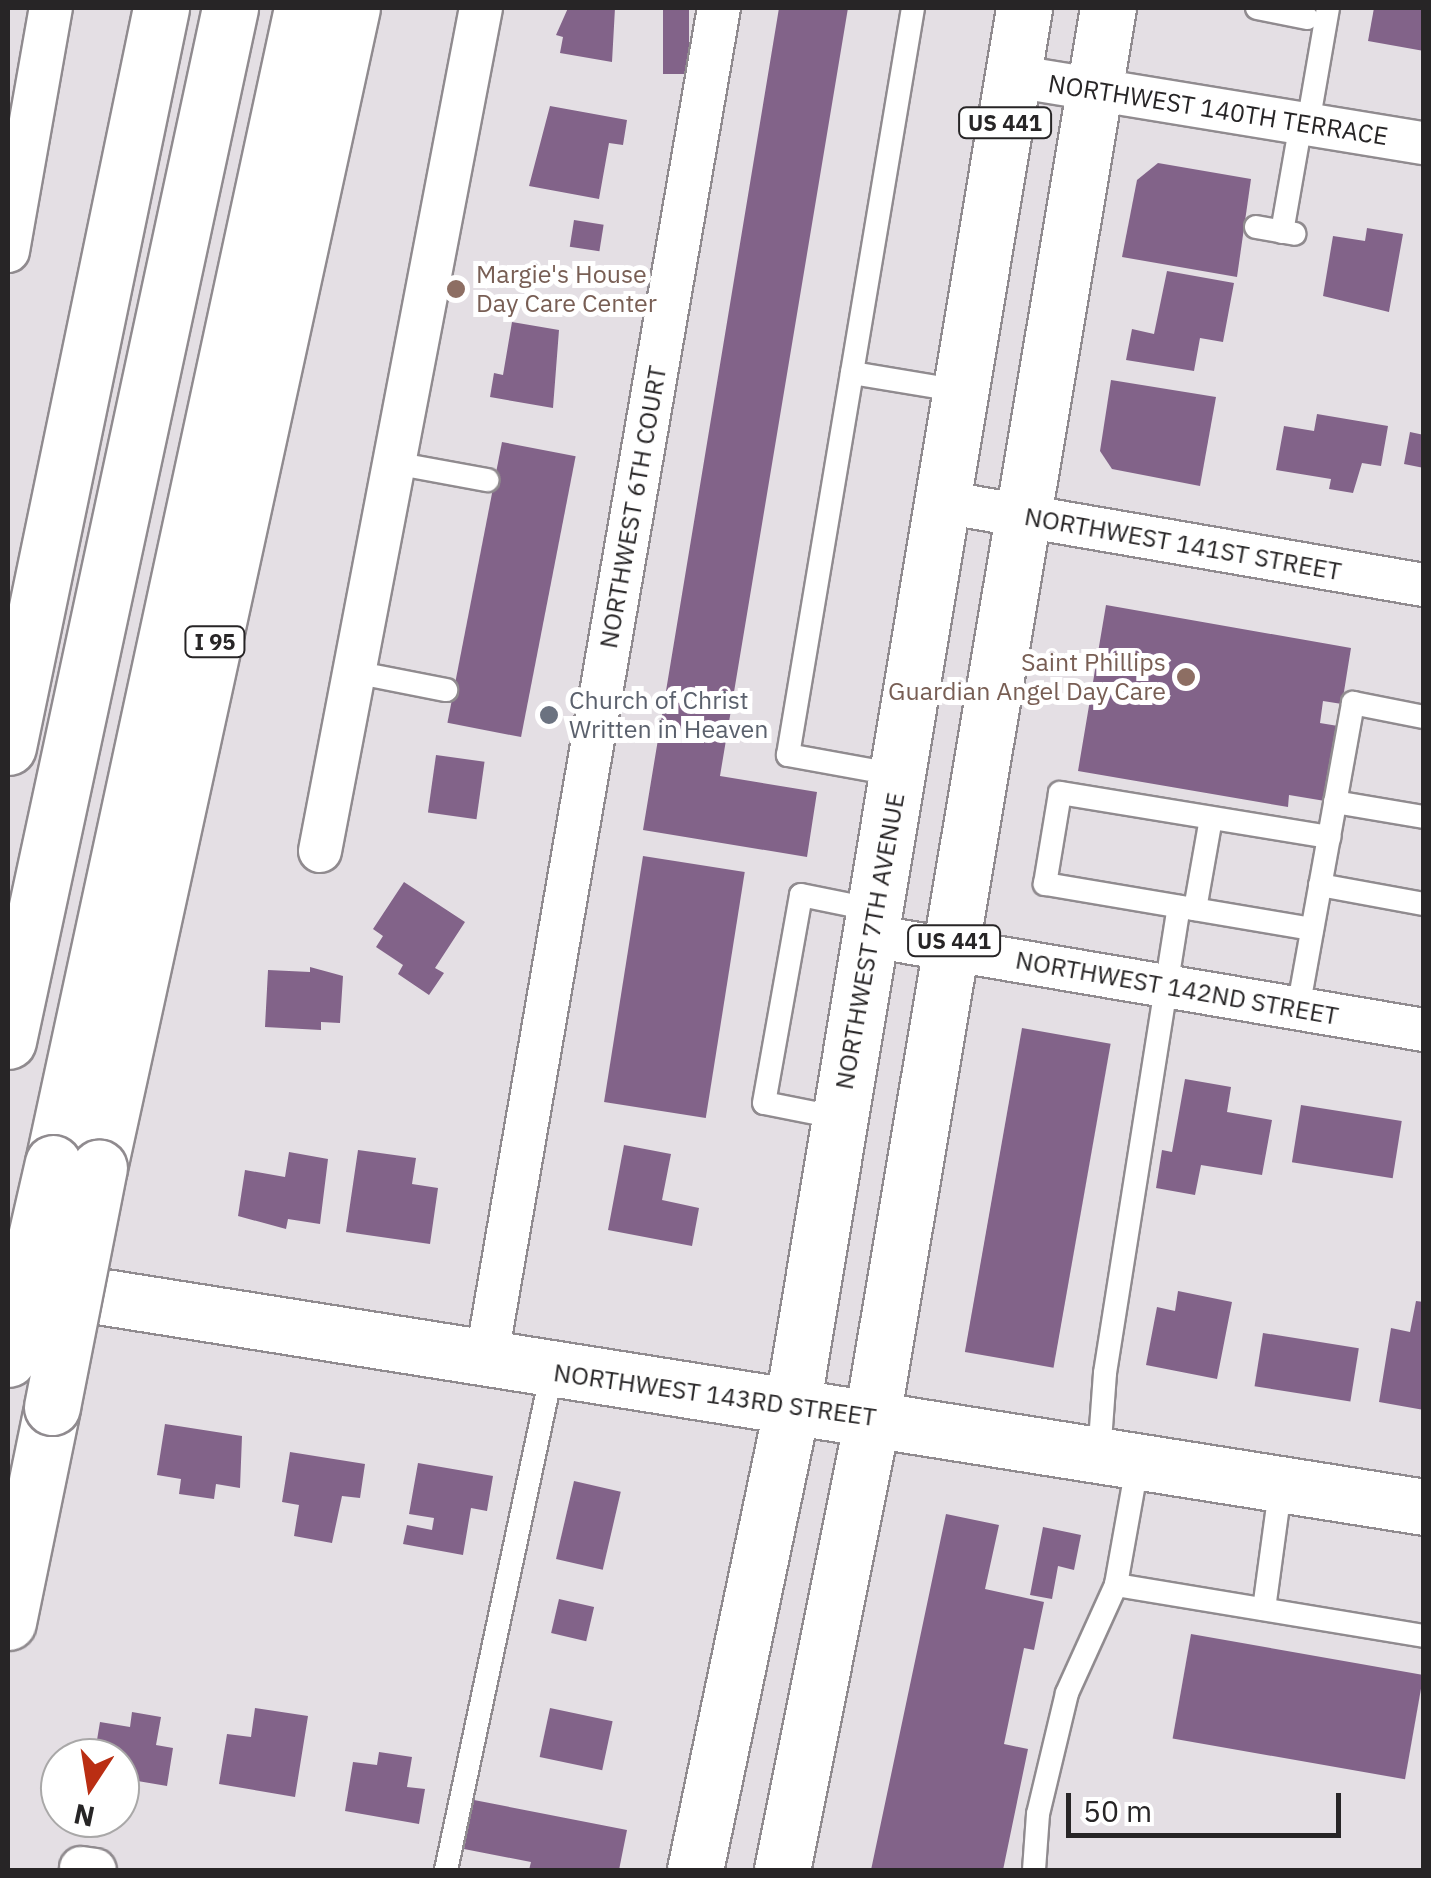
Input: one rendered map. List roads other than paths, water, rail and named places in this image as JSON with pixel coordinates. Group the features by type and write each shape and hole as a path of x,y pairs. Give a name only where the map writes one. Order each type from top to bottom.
{"main road":[{"path":"118,234 144,8"},
{"path":"8,748 118,234 161,8"},
{"path":"8,1041 230,8"},
{"path":"8,1359 76,1166 302,8"},
{"name":"I 95","path":"8,1622 52,1407 76,1166 331,116 352,8"},
{"path":"331,116 361,8"},
{"name":"NORTHWEST 7TH AVENUE","path":"695,1870 792,1408 1024,8"},
{"name":"US 441","path":"782,1870 872,1418 1108,8"},
{"name":"NORTHWEST 143RD STREET","path":"8,1282 1424,1507"}],"street":[{"path":"8,251 51,8"},
{"path":"320,850 481,8"},
{"name":"NORTHWEST 6TH COURT","path":"486,1360 719,8"},
{"name":"NORTHWEST 140TH TERRACE","path":"1013,76 1424,143"},
{"name":"NORTHWEST 141ST STREET","path":"943,502 1424,586"},
{"name":"NORTHWEST 142ND STREET","path":"873,923 952,950 1424,1030"}],"lane":[{"path":"898,775 788,755 913,8"},
{"path":"1256,228 1288,233 1318,13 1257,8"},
{"path":"852,373 961,391"},
{"path":"394,463 488,480"},
{"path":"354,672 446,690"},
{"path":"1298,1009 1352,703 1424,717"},
{"path":"1312,929 1045,884 1060,793 1328,837"},
{"path":"1335,802 1424,817"},
{"path":"1034,1870 1038,1814 1068,1693 1116,1585 1119,1458 1105,1373 1166,986 1211,818"},
{"path":"1320,885 1424,904"},
{"path":"840,1118 764,1102 801,895 873,923"},
{"path":"446,1870 552,1371"},
{"path":"1264,1609 1281,1484"},
{"path":"1116,1585 1424,1636"}],"place":[{"name":"Margie's House Day Care Center","path":"456,289"},
{"name":"Saint Phillips Guardian Angel Day Care","path":"1186,677"},
{"name":"Church of Christ Written in Heaven","path":"549,715"}]}
